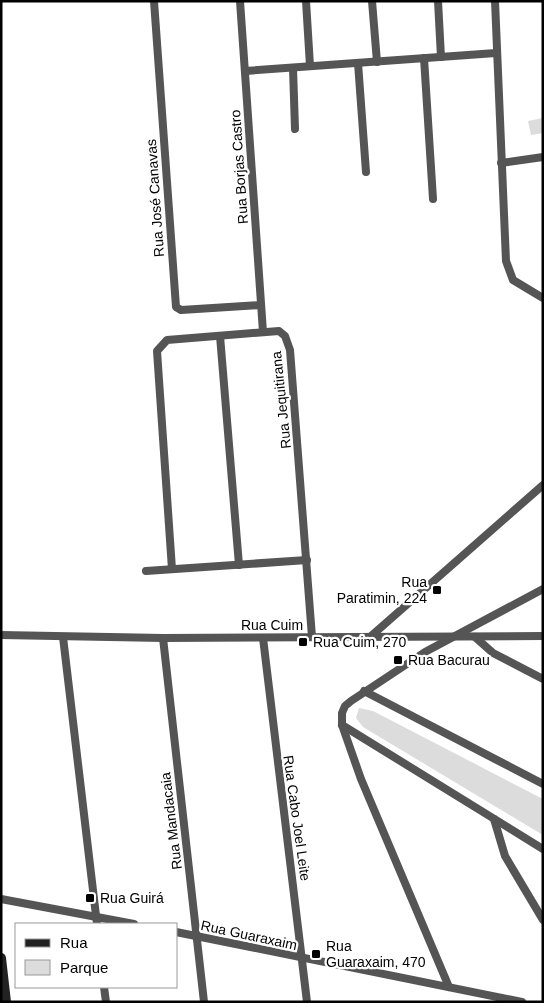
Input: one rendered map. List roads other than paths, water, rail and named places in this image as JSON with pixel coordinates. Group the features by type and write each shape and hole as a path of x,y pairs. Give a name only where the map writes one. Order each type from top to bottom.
{"main road":[{"path":"1,958 6,1002"}],"street":[{"name":"Rua José Canavas","path":"154,1 176,307 181,310 261,305"},
{"name":"Rua Borjas Castro","path":"240,1 263,332"},
{"path":"306,1 310,66"},
{"path":"372,1 376,62"},
{"path":"438,1 441,57"},
{"path":"495,1 506,262 510,275 519,285 543,298"},
{"path":"245,71 496,53"},
{"path":"424,58 433,199"},
{"path":"358,64 366,172"},
{"path":"293,68 294,129"},
{"path":"501,163 543,157"},
{"name":"Rua Jequitirana","path":"172,570 157,351 167,340 263,332 283,333 290,350 312,637"},
{"path":"220,336 239,564"},
{"path":"370,637 543,485"},
{"path":"146,571 307,560"},
{"path":"449,987 361,779 342,726 342,713 345,706 364,691 425,652 543,589"},
{"name":"Rua Cuim","path":"1,635 163,638 543,636"},
{"path":"63,637 96,921"},
{"path":"474,637 493,652 543,679"},
{"name":"Rua Mandacaia","path":"163,638 204,1002"},
{"name":"Rua Cabo Joel Leite","path":"263,638 307,1002"},
{"path":"364,691 543,784"},
{"path":"342,726 543,849"},
{"path":"494,819 504,856 543,920"},
{"path":"1,899 96,921 121,923"},
{"name":"Rua Guaraxaim","path":"178,932 522,1002"},
{"path":"104,988 106,1002"}],"place":[{"name":"Rua Paratimin, 224","path":"437,590"},
{"name":"Rua Cuim, 270","path":"303,642"},
{"name":"Rua Bacurau","path":"398,660"},
{"name":"Rua Guirá","path":"90,898"},
{"name":"Rua Guaraxaim, 470","path":"316,954"}]}
